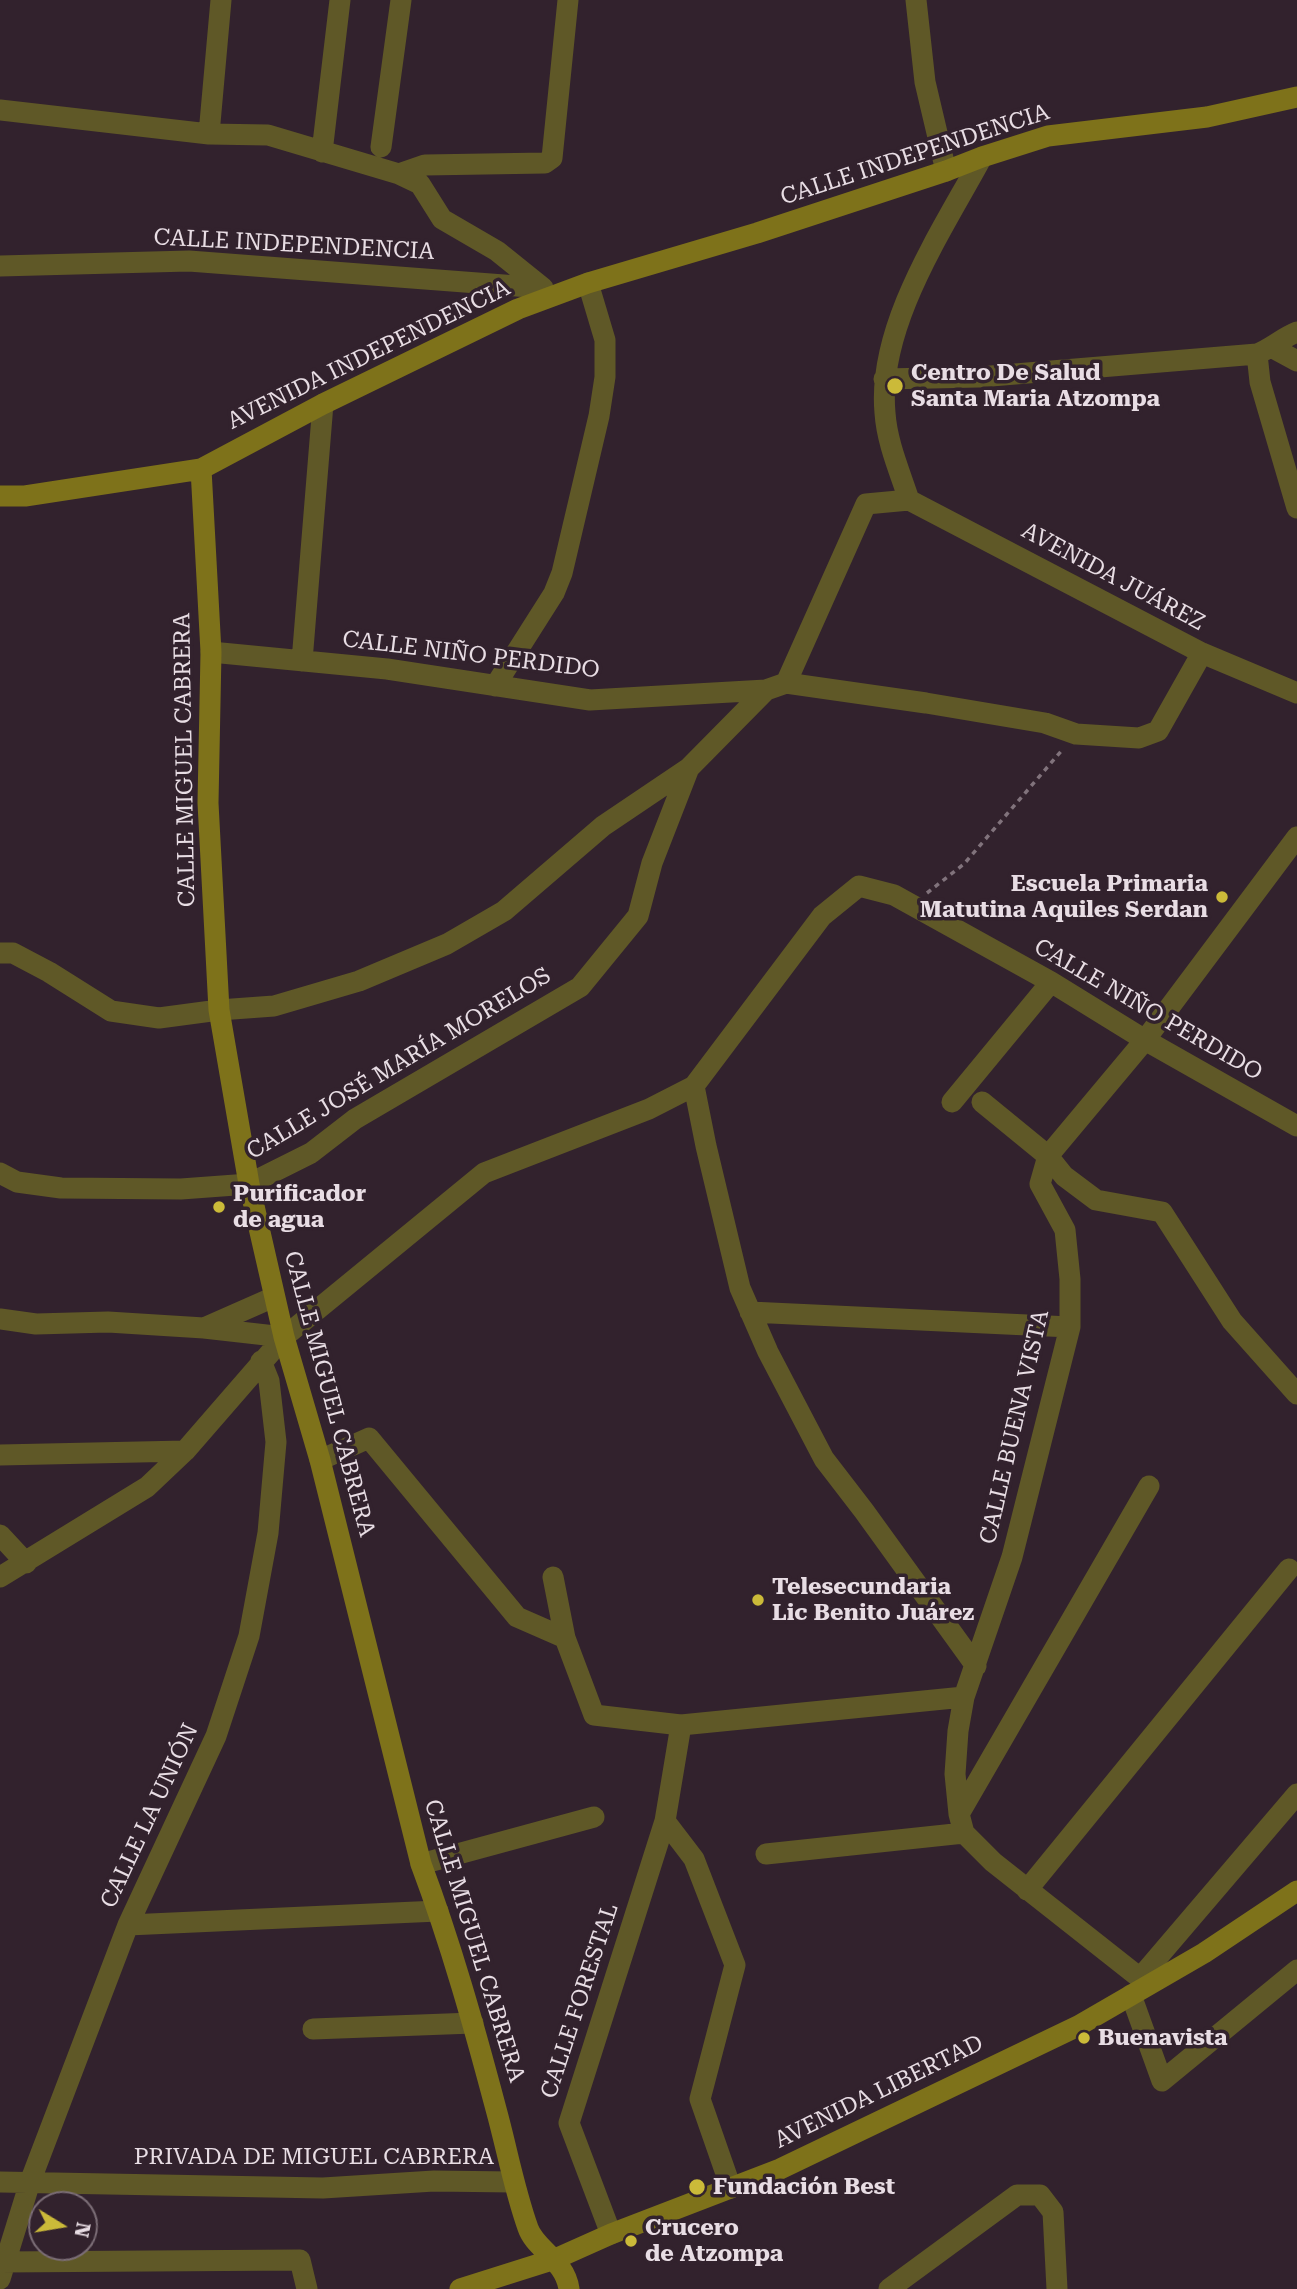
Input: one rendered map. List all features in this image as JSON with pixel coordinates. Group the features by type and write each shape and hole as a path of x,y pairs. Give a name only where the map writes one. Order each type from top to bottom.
{"street":[{"path":"209,134 220,0"},
{"path":"322,152 340,0"},
{"path":"381,147 401,0"},
{"path":"399,174 425,165 545,163 552,158 568,0"},
{"path":"916,0 925,82 946,171"},
{"name":"CALLE INDEPENDENCIA","path":"757,233 1048,136 1207,117 1297,97"},
{"name":"CALLE INDEPENDENCIA","path":"0,110 209,134 268,135 399,174 420,184 442,219 497,251 543,288"},
{"path":"0,953 13,953 50,972 110,1011 159,1018 286,1003 359,981 447,944 504,911 603,826 689,768 776,687 866,504 909,500 889,441 884,379 895,328 915,281 982,157"},
{"name":"AVENIDA INDEPENDENCIA","path":"0,496 25,496 201,469 323,404 518,309 579,286 757,233"},
{"name":"CALLE INDEPENDENCIA","path":"0,266 189,261 543,288 579,286"},
{"path":"495,686 554,593 562,573 599,416 605,377 605,340 579,286"},
{"path":"1297,332 1282,338 1265,351 1260,382 1297,508"},
{"path":"884,379 993,376 1265,351 1297,361"},
{"path":"302,661 323,404"},
{"name":"CALLE MIGUEL CABRERA","path":"201,469 211,652 208,803 219,1010 249,1184 284,1337 320,1460 421,1864 439,1911 473,2023 501,2125 513,2182 529,2233 555,2259 569,2289"},
{"name":"AVENIDA JUÁREZ","path":"909,500 1202,653 1297,693"},
{"name":"CALLE NIÑO PERDIDO","path":"211,652 387,669 590,700 776,687 926,703 1045,723 1076,734 1139,737 1158,731 1202,653"},
{"name":"CALLE JOSÉ MARÍA MORELOS","path":"0,1173 17,1182 61,1188 136,1190 249,1184 311,1153 355,1119 580,987 638,916 652,863 689,768"},
{"path":"1048,1156 1145,1040 1297,837"},
{"name":"CALLE NIÑO PERDIDO","path":"695,1086 822,916 859,886 894,895 1051,982 1145,1040 1297,1126"},
{"path":"952,1102 1051,982"},
{"path":"0,1577 147,1487 185,1451 284,1337 484,1173 649,1109 695,1086 706,1146 740,1289 768,1352 824,1459 976,1667"},
{"path":"982,1102 1048,1156 1064,1176 1096,1200 1162,1212 1232,1321 1297,1394"},
{"name":"CALLE BUENA VISTA","path":"962,1823 955,1774 964,1697 1013,1557 1070,1326 1070,1279 1065,1230 1040,1184 1048,1156"},
{"path":"204,1328 274,1297"},
{"path":"750,1312 1070,1326"},
{"path":"0,1319 36,1324 108,1322 204,1328 284,1337"},
{"name":"CALLE LA UNIÓN","path":"2,2267 30,2182 128,1925 216,1736 249,1636 268,1533 276,1442 270,1381 261,1361"},
{"path":"320,1460 369,1438 517,1617 565,1638"},
{"path":"0,1455 185,1451"},
{"path":"962,1823 1149,1486"},
{"path":"0,1535 26,1563"},
{"path":"1027,1890 1289,1569"},
{"path":"553,1577 565,1638 594,1715 681,1726 964,1697"},
{"name":"CALLE FORESTAL","path":"611,2234 569,2123 665,1821 681,1726"},
{"path":"1139,1986 1297,1794"},
{"path":"421,1864 594,1817"},
{"path":"665,1821 694,1859 735,1965 700,2099 731,2188"},
{"path":"766,1854 962,1823"},
{"path":"962,1823 993,1862 1139,1986 1162,2081 1297,1970"},
{"name":"AVENIDA LIBERTAD","path":"460,2289 555,2259 611,2234 780,2169 1077,2026 1139,1986 1204,1953 1297,1891"},
{"path":"128,1925 439,1911"},
{"path":"313,2029 473,2023"},
{"name":"PRIVADA DE MIGUEL CABRERA","path":"0,2182 323,2188 434,2181 513,2182"},
{"path":"889,2289 1017,2195 1040,2195 1053,2212 1057,2289"},
{"path":"2,2267 300,2260 307,2289"}],"path":[{"path":"911,906 964,864 1076,734"}],"place":[{"name":"Centro De Salud Santa Maria Atzompa","path":"895,386"},
{"name":"Escuela Primaria Matutina Aquiles Serdan","path":"1222,897"},
{"name":"Purificador de agua","path":"219,1207"},
{"name":"Telesecundaria Lic Benito Juárez","path":"758,1600"},
{"name":"Buenavista","path":"1084,2038"},
{"name":"Fundación Best","path":"697,2187"},
{"name":"Crucero de Atzompa","path":"631,2241"}]}
